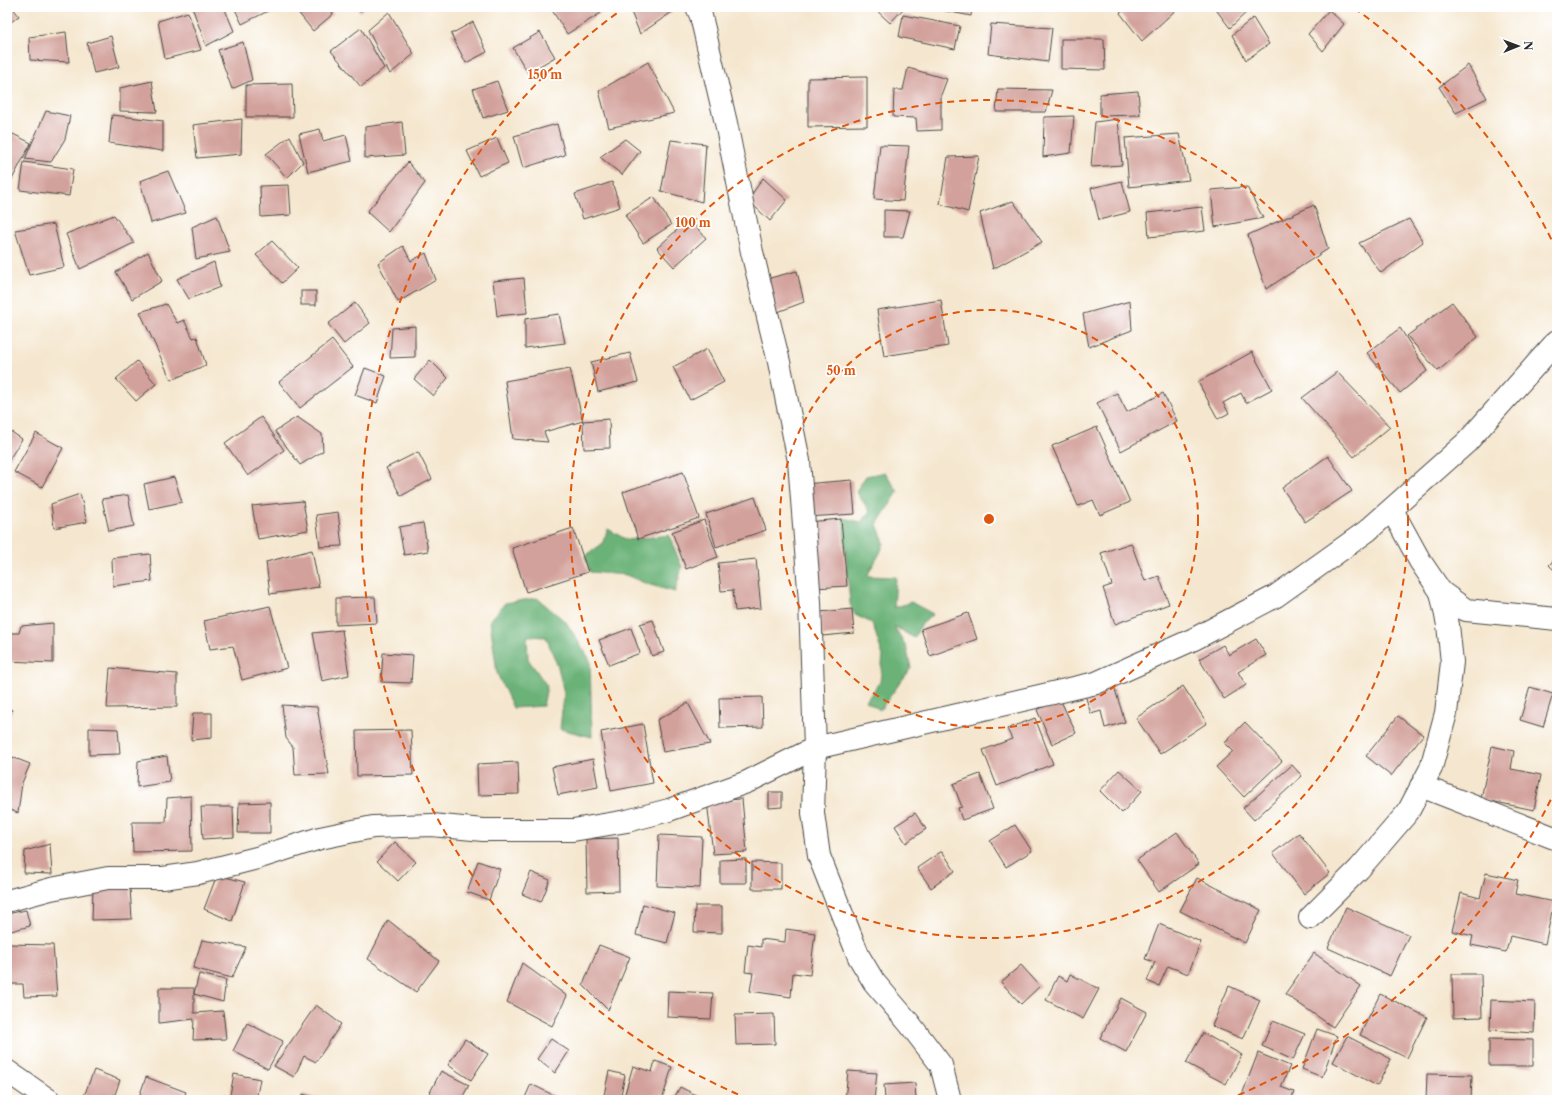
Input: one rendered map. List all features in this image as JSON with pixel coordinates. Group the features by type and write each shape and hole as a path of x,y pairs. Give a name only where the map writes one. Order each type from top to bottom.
{"street":[{"path":"697,7 701,16 726,124 752,252 779,362 799,461 810,602 815,748 813,814 819,856 859,957 874,982 909,1023 941,1065 950,1100"},
{"path":"7,901 50,889 108,878 163,878 198,873 257,858 320,838 373,827 432,825 483,830 574,830 627,821 669,810 746,782 815,748 1096,683 1194,639 1276,596 1367,531 1467,442 1557,341"},
{"path":"1392,510 1420,561 1441,592 1466,610 1557,619"},
{"path":"1310,918 1359,869 1408,812 1431,768 1446,713 1452,662 1448,625 1441,592"},
{"path":"1421,786 1557,839"},
{"path":"7,1071 49,1100"}],"green space":[{"path":"885,472 898,492 877,524 884,543 867,576 896,577 894,608 911,602 933,614 921,625 914,638 894,626 906,646 911,668 880,710 866,701 880,682 883,656 872,623 855,615 850,604 843,518 861,522 870,512 856,491 866,476"},
{"path":"608,529 627,540 669,535 682,567 675,592 647,584 626,575 590,572 585,556 602,544"},
{"path":"537,598 566,622 590,660 592,737 560,729 564,693 558,667 546,637 527,636 528,659 547,686 543,706 513,708 497,673 490,621 505,603"}],"building":[{"path":"7,7 12,7 19,16 7,25"},
{"path":"192,7 224,7 234,31 206,46"},
{"path":"234,7 276,7 242,24"},
{"path":"301,7 330,7 333,14 313,31 297,11"},
{"path":"356,7 365,7 360,12"},
{"path":"550,7 597,7 601,13 567,34"},
{"path":"629,7 678,7 678,8 640,34"},
{"path":"873,7 905,7 890,23"},
{"path":"937,7 972,7 971,16 936,9"},
{"path":"1128,7 1179,7 1142,41 1120,13"},
{"path":"1214,7 1252,7 1230,28"},
{"path":"1329,10 1344,24 1323,51 1308,34"},
{"path":"188,12 201,50 165,59 158,21"},
{"path":"389,12 414,54 390,74 368,30"},
{"path":"903,15 960,26 955,49 899,37"},
{"path":"1253,18 1269,44 1246,60 1232,35"},
{"path":"473,22 487,52 466,63 451,34"},
{"path":"991,24 1052,28 1048,62 988,54"},
{"path":"361,28 384,68 361,87 331,51"},
{"path":"66,32 69,62 30,60 29,37"},
{"path":"540,32 555,57 528,73 513,48"},
{"path":"111,36 119,67 94,73 87,43"},
{"path":"1061,39 1104,39 1105,70 1061,69"},
{"path":"243,42 252,80 232,89 218,50"},
{"path":"648,62 674,113 609,128 599,91"},
{"path":"1468,65 1487,98 1456,113 1439,87"},
{"path":"908,68 947,79 941,95 941,130 917,131 916,118 893,117 894,90 903,90"},
{"path":"867,77 867,126 808,127 808,78"},
{"path":"152,81 157,112 120,111 120,88"},
{"path":"497,81 508,110 483,118 473,89"},
{"path":"292,84 293,117 246,117 246,85"},
{"path":"998,89 1052,90 1046,112 996,112"},
{"path":"1138,91 1140,115 1100,116 1100,94"},
{"path":"46,111 70,116 65,139 51,162 25,159"},
{"path":"112,115 163,121 163,151 109,143"},
{"path":"1074,116 1071,153 1043,157 1044,117"},
{"path":"242,119 241,154 197,158 193,125"},
{"path":"1118,119 1122,165 1091,167 1095,122"},
{"path":"402,122 405,155 365,158 365,127"},
{"path":"557,124 565,155 523,168 514,136"},
{"path":"320,129 323,141 346,135 352,161 308,172 299,134"},
{"path":"7,131 31,143 7,189"},
{"path":"1179,134 1189,180 1129,187 1125,138"},
{"path":"290,136 303,162 287,178 266,154"},
{"path":"497,138 508,163 479,176 467,151"},
{"path":"625,139 640,151 622,175 600,157"},
{"path":"671,140 706,144 702,202 661,191"},
{"path":"880,145 909,146 903,201 874,199"},
{"path":"979,156 968,212 940,204 948,157"},
{"path":"24,162 73,169 69,196 20,190"},
{"path":"408,162 425,183 389,232 367,212"},
{"path":"168,171 186,213 151,223 140,181"},
{"path":"763,178 787,200 770,221 748,200"},
{"path":"1122,181 1130,212 1099,220 1091,188"},
{"path":"612,182 620,207 583,219 575,194"},
{"path":"289,185 291,215 261,217 260,186"},
{"path":"1247,187 1263,218 1215,227 1211,190"},
{"path":"654,197 671,225 643,243 625,215"},
{"path":"1013,201 1042,242 993,269 980,213"},
{"path":"1314,205 1328,249 1266,289 1248,235"},
{"path":"1202,207 1205,231 1149,237 1147,213"},
{"path":"884,210 910,211 903,237 884,237"},
{"path":"114,215 134,243 80,269 66,234"},
{"path":"217,216 230,252 196,259 192,227"},
{"path":"689,219 706,238 674,267 657,248"},
{"path":"1409,219 1423,242 1381,273 1359,243"},
{"path":"54,224 64,267 29,275 15,230"},
{"path":"272,241 298,268 282,283 256,255"},
{"path":"403,246 411,261 426,253 436,280 398,302 378,263"},
{"path":"148,252 162,281 132,299 116,272"},
{"path":"214,262 220,287 189,299 177,279"},
{"path":"797,271 804,302 775,313 766,279"},
{"path":"524,278 527,313 497,316 493,281"},
{"path":"301,291 316,291 316,305 301,305"},
{"path":"941,300 948,346 884,356 877,310"},
{"path":"1130,301 1132,330 1089,347 1083,314"},
{"path":"1452,302 1478,337 1438,371 1407,336"},
{"path":"355,303 370,323 344,344 328,324"},
{"path":"166,304 177,323 184,320 193,338 197,337 206,365 171,380 140,312"},
{"path":"559,314 565,343 525,348 525,319"},
{"path":"415,326 415,357 390,358 392,328"},
{"path":"1400,328 1427,371 1400,393 1367,353"},
{"path":"332,340 353,367 300,408 279,382"},
{"path":"707,349 724,382 690,400 673,367"},
{"path":"1252,352 1272,389 1246,403 1241,393 1223,403 1229,413 1218,419 1198,382"},
{"path":"630,353 638,382 598,392 591,362"},
{"path":"430,360 448,378 433,396 414,379"},
{"path":"137,361 156,384 136,401 116,379"},
{"path":"365,368 386,376 377,403 355,395"},
{"path":"570,369 583,421 544,432 548,442 513,439 505,381"},
{"path":"1337,372 1390,427 1354,457 1302,398"},
{"path":"1117,393 1127,412 1163,393 1177,421 1121,451 1097,403"},
{"path":"261,417 284,450 248,476 225,443"},
{"path":"297,417 322,434 323,451 300,465 275,431"},
{"path":"609,419 610,448 584,449 583,421"},
{"path":"1097,427 1130,502 1100,515 1093,500 1078,506 1052,446"},
{"path":"7,429 22,439 7,463"},
{"path":"36,433 63,448 42,487 14,472"},
{"path":"418,452 432,479 401,496 386,468"},
{"path":"1328,456 1352,491 1305,522 1282,488"},
{"path":"683,472 699,518 638,539 623,492"},
{"path":"174,477 182,502 149,509 144,484"},
{"path":"852,480 855,514 807,517 804,484"},
{"path":"80,494 87,522 54,528 51,504"},
{"path":"128,495 134,526 109,531 102,499"},
{"path":"755,497 766,530 716,547 706,514"},
{"path":"303,501 308,530 258,539 252,506"},
{"path":"338,512 342,546 320,547 316,515"},
{"path":"841,519 847,586 814,588 808,522"},
{"path":"704,520 718,557 686,569 672,532"},
{"path":"423,523 428,551 404,555 399,527"},
{"path":"573,528 588,572 526,592 512,548"},
{"path":"1131,543 1145,581 1159,576 1169,604 1115,624 1103,588 1112,585 1101,553"},
{"path":"312,550 319,587 270,594 266,562"},
{"path":"150,554 152,581 113,586 112,558"},
{"path":"1557,557 1557,573 1549,565"},
{"path":"756,559 761,608 735,611 733,590 721,591 718,563"},
{"path":"375,597 377,623 336,625 336,598"},
{"path":"270,606 287,668 242,680 233,646 210,649 204,621"},
{"path":"852,609 854,633 822,636 820,612"},
{"path":"968,613 977,639 930,656 921,629"},
{"path":"653,620 664,652 652,656 640,624"},
{"path":"53,623 53,663 7,661 7,633 19,633 21,626"},
{"path":"631,628 640,653 609,665 599,640"},
{"path":"342,630 349,675 322,681 313,633"},
{"path":"1256,639 1266,655 1238,672 1246,685 1224,699 1199,659 1223,645 1229,655"},
{"path":"383,653 413,655 411,683 381,682"},
{"path":"110,668 177,674 177,707 107,708"},
{"path":"1114,686 1125,722 1105,728 1101,711 1091,714 1085,695"},
{"path":"1183,686 1207,723 1160,754 1136,718"},
{"path":"1530,687 1553,694 1543,727 1520,720"},
{"path":"762,697 763,727 720,728 719,698"},
{"path":"1060,699 1076,733 1052,744 1037,710"},
{"path":"688,703 710,744 663,752 657,720"},
{"path":"282,705 317,707 329,774 295,775 293,747 286,738"},
{"path":"7,708 12,710 7,724"},
{"path":"193,713 212,713 212,738 191,740"},
{"path":"1398,716 1423,735 1391,776 1366,756"},
{"path":"1035,718 1053,764 997,786 983,750 1012,739 1007,729"},
{"path":"1245,722 1282,761 1244,797 1216,767 1233,751 1225,743"},
{"path":"643,724 653,783 611,791 601,732"},
{"path":"89,728 118,729 120,754 89,755"},
{"path":"411,730 413,775 357,776 356,731"},
{"path":"1492,746 1514,751 1511,769 1541,775 1534,810 1481,799"},
{"path":"7,755 30,764 22,783 18,813 7,809"},
{"path":"167,756 170,782 137,787 138,761"},
{"path":"593,759 598,787 558,795 552,767"},
{"path":"518,762 519,794 478,795 477,764"},
{"path":"1292,765 1302,776 1254,820 1243,808"},
{"path":"1119,770 1142,791 1122,813 1100,791"},
{"path":"980,774 993,809 962,820 958,808 962,807 953,784"},
{"path":"769,792 782,792 782,807 769,808"},
{"path":"191,796 192,851 133,852 132,822 166,822 167,798"},
{"path":"742,799 747,852 713,854 707,801"},
{"path":"270,802 270,833 238,833 239,803"},
{"path":"201,807 233,807 234,837 203,839"},
{"path":"915,813 926,829 906,843 895,826"},
{"path":"1015,825 1032,851 1006,867 990,841"},
{"path":"1177,832 1199,864 1159,892 1137,860"},
{"path":"1299,833 1330,873 1304,894 1273,853"},
{"path":"659,835 702,837 700,888 657,886"},
{"path":"618,838 619,891 587,892 586,839"},
{"path":"395,842 416,862 398,881 377,861"},
{"path":"50,844 52,874 24,873 25,851"},
{"path":"942,851 955,871 931,888 917,868"},
{"path":"746,859 746,883 720,883 720,860"},
{"path":"478,861 500,869 489,900 467,892"},
{"path":"752,862 781,863 781,889 752,889"},
{"path":"531,872 550,880 541,902 522,894"},
{"path":"1486,873 1518,880 1515,894 1554,902 1545,944 1510,936 1506,952 1471,945 1473,936 1452,931 1461,893 1480,898"},
{"path":"217,875 245,882 232,921 204,909"},
{"path":"1197,878 1261,910 1245,943 1180,911"},
{"path":"93,888 130,888 132,919 92,920"},
{"path":"643,904 675,913 667,943 636,935"},
{"path":"695,906 722,906 722,933 694,932"},
{"path":"1346,907 1409,935 1390,976 1328,948"},
{"path":"26,910 30,926 7,932 7,914"},
{"path":"388,920 439,961 416,992 368,959"},
{"path":"1159,924 1201,942 1188,974 1168,966 1159,986 1147,981 1155,962 1145,959"},
{"path":"786,929 815,933 810,975 793,973 791,997 750,991 753,973 745,972 748,945 761,947 761,939 785,942"},
{"path":"202,940 246,947 232,978 193,968"},
{"path":"7,944 53,945 57,996 24,997 23,984 7,984"},
{"path":"599,945 630,957 608,1010 583,985"},
{"path":"1314,953 1361,986 1333,1027 1285,994"},
{"path":"522,963 567,996 552,1026 507,1002"},
{"path":"1021,965 1040,986 1021,1004 1001,982"},
{"path":"199,974 226,980 223,1002 194,994"},
{"path":"1070,974 1099,989 1083,1019 1046,1000 1058,976 1067,981"},
{"path":"1452,974 1481,974 1482,1017 1453,1018"},
{"path":"1229,986 1260,1000 1243,1039 1212,1026"},
{"path":"159,988 194,988 194,1013 223,1011 226,1039 193,1040 194,1019 159,1023"},
{"path":"668,991 713,993 711,1019 667,1017"},
{"path":"1380,994 1427,1017 1407,1058 1360,1035"},
{"path":"1121,998 1147,1012 1126,1052 1100,1038"},
{"path":"1491,1000 1535,1002 1534,1033 1490,1030"},
{"path":"316,1005 341,1024 316,1062 304,1056 294,1077 274,1066"},
{"path":"774,1014 775,1044 736,1045 735,1015"},
{"path":"1273,1021 1305,1034 1293,1060 1262,1046"},
{"path":"247,1023 283,1041 268,1069 233,1051"},
{"path":"1317,1029 1337,1036 1322,1077 1302,1069"},
{"path":"1203,1033 1242,1055 1226,1084 1186,1063"},
{"path":"1347,1036 1391,1059 1377,1086 1333,1062"},
{"path":"465,1039 488,1054 471,1080 448,1065"},
{"path":"551,1039 569,1051 555,1073 537,1059"},
{"path":"1489,1039 1533,1040 1533,1066 1489,1066"},
{"path":"1258,1053 1290,1066 1281,1087 1294,1092 1291,1100 1240,1100"},
{"path":"655,1061 672,1067 662,1100 623,1100 633,1066 652,1072"},
{"path":"94,1070 120,1080 113,1100 96,1100 84,1096"},
{"path":"441,1071 469,1085 461,1100 426,1100"},
{"path":"609,1071 625,1075 620,1100 603,1100"},
{"path":"848,1071 877,1073 874,1100 845,1100"},
{"path":"234,1074 260,1079 256,1100 229,1100"},
{"path":"1427,1074 1472,1075 1471,1100 1426,1100"},
{"path":"146,1077 186,1092 183,1100 138,1100"},
{"path":"915,1083 916,1100 885,1100 884,1085"},
{"path":"531,1084 557,1097 556,1100 524,1100"},
{"path":"680,1087 706,1100 673,1100"},
{"path":"303,1094 322,1100 301,1100"}]}
